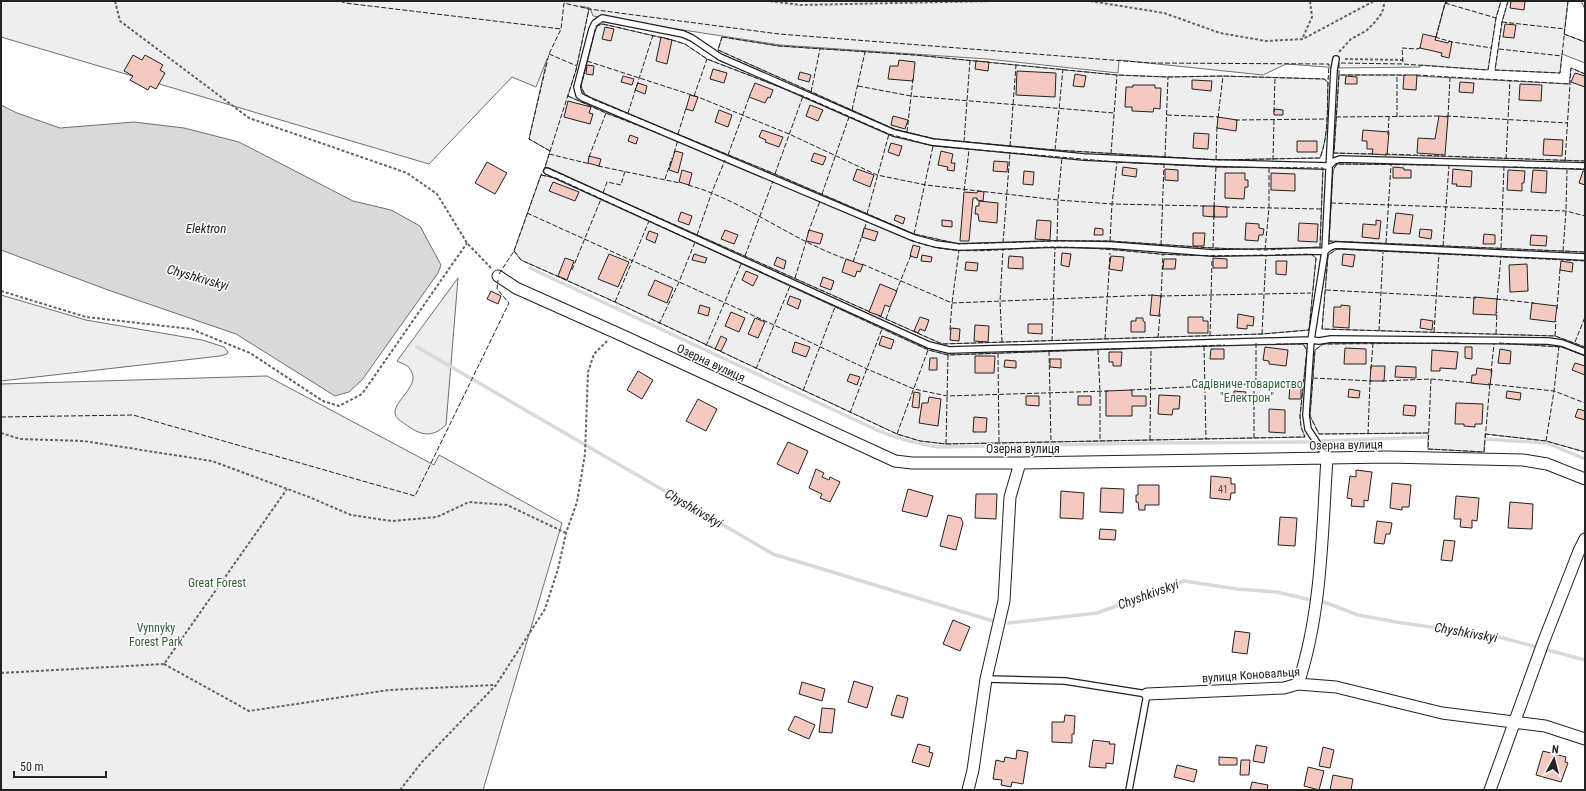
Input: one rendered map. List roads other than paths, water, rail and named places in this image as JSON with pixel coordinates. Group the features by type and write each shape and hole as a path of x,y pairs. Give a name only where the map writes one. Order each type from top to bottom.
{"street":[{"name":"Озерна вулиця","path":"498,276 516,288 895,461 912,463 1020,463 1387,457 1523,460 1547,464 1585,479"},
{"path":"1298,684 1306,655 1317,596 1327,458"},
{"path":"968,790 973,770 986,679 1004,601 1010,497 1020,463"},
{"path":"1490,790 1543,643 1578,551 1585,539"},
{"name":"вулиця Коновальця","path":"1147,694 1284,688 1298,684 1336,687 1442,713 1515,721 1545,726 1585,739"}],"lane":[{"path":"1585,166 1340,159 1334,161 1329,166 1214,163 1084,157 932,142 894,133 720,57 692,38 683,34 602,18 595,23 592,29 577,87 579,95 582,98 914,238 936,244 959,247 1057,244 1110,245 1213,253 1325,251 1336,245 1585,257"},
{"path":"1327,458 1308,429 1306,415 1311,340 1325,251 1334,70 1336,59"},
{"path":"547,171 929,345 949,350 1319,341 1331,339 1548,341 1562,343 1585,352"},
{"name":"вулиця Коновальця","path":"986,679 1065,681 1147,694"},
{"path":"1129,790 1147,694"}],"water":[{"name":"Elektron","path":"1,105 17,113 60,128 134,122 184,128 239,142 353,201 391,210 420,226 441,265 438,273 362,380 349,392 335,396 236,334 108,290 1,250"}],"waterway":[{"path":"530,268 877,430 915,443 938,447 1309,442"},
{"name":"Chyshkivskyi","path":"417,347 773,554 993,621"},
{"path":"1322,441 1428,437"},
{"path":"1485,439 1547,443 1585,459"},
{"name":"Chyshkivskyi","path":"1009,623 1097,613 1184,581 1237,589 1277,592 1311,600"},
{"name":"Chyshkivskyi","path":"1324,602 1358,615 1499,637 1585,660"}],"park label":[{"name":"Садівниче товариство \"Електрон\"","path":"1247,391"},
{"name":"Great Forest","path":"217,583"},
{"name":"Vynnyky Forest Park","path":"156,635"}]}
